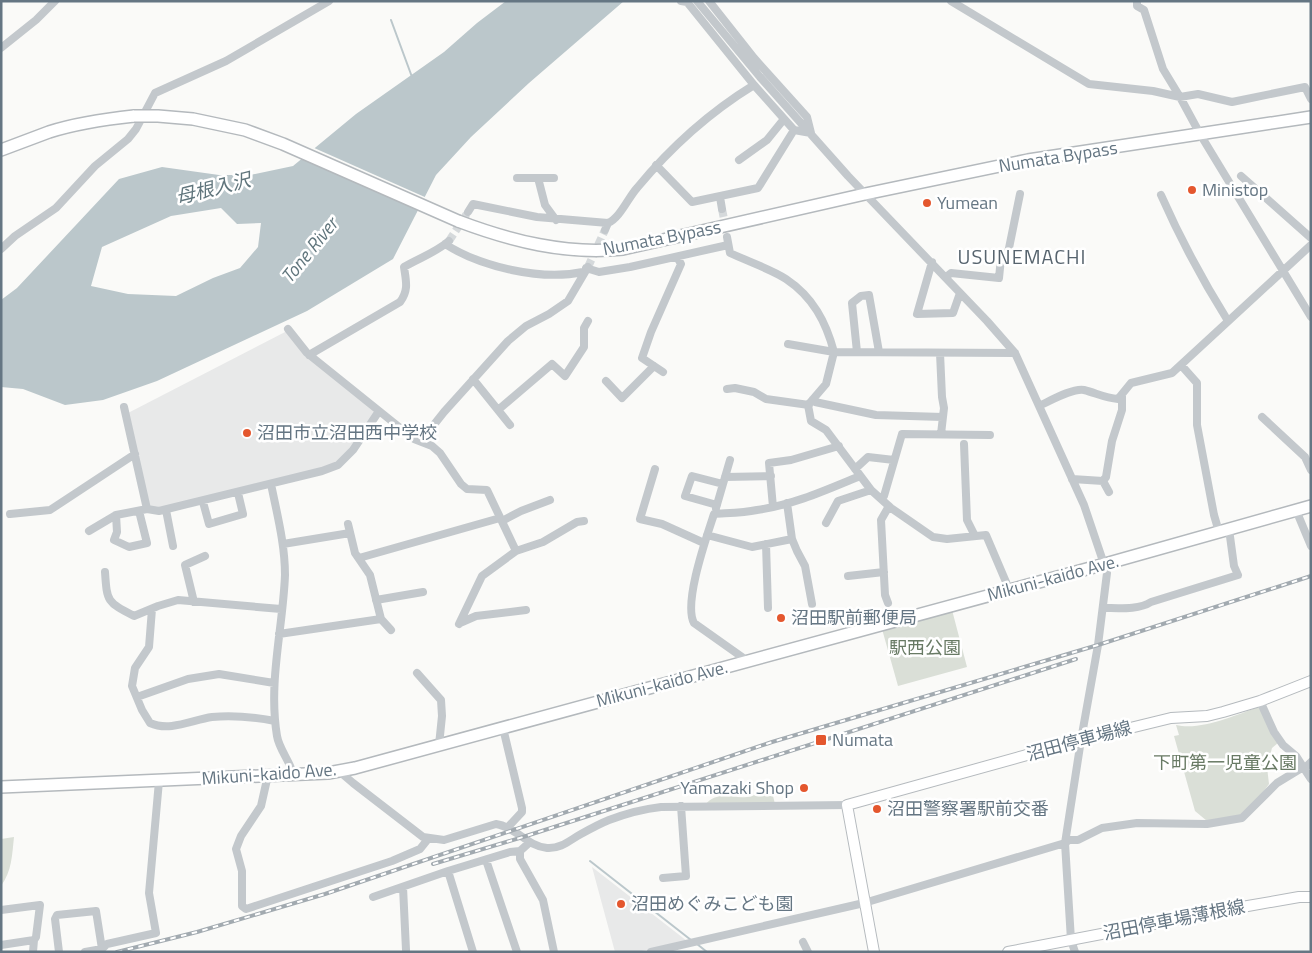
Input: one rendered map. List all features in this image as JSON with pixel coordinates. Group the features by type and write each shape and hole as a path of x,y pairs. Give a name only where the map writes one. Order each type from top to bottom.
{"highway":[{"name":"Numata Bypass","path":"1,150 50,132 101,120 134,116 193,119 246,130 283,144 458,221 500,236 542,246 578,251 607,250 657,242 864,194 1028,160 1305,118"},
{"name":"Mikuni-kaido Ave.","path":"1,787 268,776 339,771 1105,564 1311,506"}],"main road":[{"name":"沼田停車場線","path":"847,806 1081,740 1171,718 1207,716 1260,701 1311,681"},
{"path":"847,806 874,952"},
{"name":"沼田停車場薄根線","path":"1008,952 1242,907 1310,896"}],"street":[{"path":"1,48 36,20 55,1"},
{"path":"1,249 15,236 56,208 95,166 128,139 136,129 155,93 226,61 329,1"},
{"path":"697,1 760,77 864,194 946,276 1015,353 1084,505 1107,572 1103,608 1065,843 1071,940 1075,952"},
{"path":"709,1 754,58 807,117 811,134"},
{"path":"951,1 1089,84 1152,91 1180,97 1198,94 1232,102 1304,87 1311,99"},
{"path":"1137,1 1137,6 1144,10 1163,70 1311,317"},
{"path":"686,2 754,85 794,130 811,134"},
{"path":"468,212 473,204 537,218 607,226 614,220 630,196 656,164 726,102 754,85"},
{"path":"739,160 767,140 784,119"},
{"path":"656,164 692,202 758,188 794,130"},
{"path":"1241,176 1311,238"},
{"path":"517,178 554,178"},
{"path":"538,178 545,205 556,220"},
{"path":"946,276 951,273 999,278 1001,258 1008,253 1020,194"},
{"path":"1161,195 1191,255 1228,321"},
{"path":"720,197 722,209"},
{"path":"310,355 400,302 406,294 404,267 415,260 428,256 447,242 462,254 489,264 518,270 565,274 586,269 599,272 677,257 728,241 730,253 786,279 810,300 824,323 834,352 826,384 811,402 811,421 826,430 871,490 889,506 933,537 947,539 986,535 989,538 1009,589"},
{"path":"1039,406 1074,390 1082,390 1106,398 1118,399 1131,383 1172,373 1311,244"},
{"path":"662,372 642,358 651,332 681,264 677,257"},
{"path":"932,262 917,314 953,313 960,293"},
{"path":"421,441 444,412 508,341 526,326 550,314 568,301 586,269"},
{"path":"857,352 852,302 862,296 870,295 878,352"},
{"path":"498,410 552,364 565,376 584,347 584,328 588,321"},
{"path":"288,329 310,355 414,439 432,446 440,453 467,489 487,490 516,551"},
{"path":"788,344 834,352 1015,353"},
{"path":"940,353 944,408 941,434"},
{"path":"1103,608 1146,605 1238,575 1224,531 1214,515 1197,425 1196,382 1181,365"},
{"path":"606,381 622,398 654,366"},
{"path":"473,379 510,425"},
{"path":"727,389 735,388 754,392 766,399 816,402 876,415 943,417"},
{"path":"1103,481 1106,477 1112,441 1122,410 1122,396"},
{"path":"116,515 117,532 114,540 129,547 147,543 134,454 124,407"},
{"path":"89,530 116,515 143,510 159,512 338,466 353,450 379,411"},
{"path":"1262,418 1305,457 1311,470"},
{"path":"881,499 884,496 902,434 990,436"},
{"path":"964,444 967,520 975,536"},
{"path":"773,507 770,463 792,460 838,446"},
{"path":"10,514 50,510 134,454"},
{"path":"714,514 756,511 813,496 857,472 868,457 894,460"},
{"path":"730,460 698,566 690,613 694,623 745,661"},
{"path":"655,469 640,519 662,524 706,540 752,547 792,539"},
{"path":"717,505 686,496 692,476 724,481 771,476"},
{"path":"1072,479 1103,481"},
{"path":"1103,481 1109,492"},
{"path":"271,484 283,544 284,576 274,683 275,721 277,739 291,766 293,774"},
{"path":"826,523 838,501 871,490"},
{"path":"203,502 208,524 244,514 238,492"},
{"path":"360,558 501,520 550,500"},
{"path":"787,503 792,539 805,566 812,604"},
{"path":"888,603 885,595 881,520 889,506"},
{"path":"166,510 173,546"},
{"path":"1296,510 1311,546"},
{"path":"526,610 476,616 460,623 482,576 516,551 543,542 576,522 584,521"},
{"path":"348,524 355,553 370,575 381,619 391,630"},
{"path":"283,544 350,533"},
{"path":"766,544 768,608"},
{"path":"194,602 185,565 205,556"},
{"path":"105,572 106,594 112,605 134,616 178,600 281,609"},
{"path":"848,576 884,572"},
{"path":"376,600 423,592"},
{"path":"152,609 149,647 135,668 132,686 150,724 159,726 177,725 206,718 231,716 248,716 275,721"},
{"path":"279,634 381,619"},
{"path":"417,673 441,700 442,716 439,745"},
{"path":"137,697 188,679 219,674 274,683"},
{"path":"1260,701 1274,732 1296,756 1311,780"},
{"path":"503,728 522,808 522,812 508,827"},
{"path":"651,952 864,903 1065,843 1069,840 1078,840 1102,828 1137,823 1207,824 1242,818 1277,783 1300,769 1304,769 1311,762"},
{"path":"339,771 423,838 444,840 496,824 508,827 530,842 542,847 556,848 610,820 651,808 681,806 847,806"},
{"path":"268,776 261,806 241,836 236,849 242,867 242,906 246,909 392,861 420,849 428,839"},
{"path":"85,952 102,949 106,944 156,933 149,893 159,781"},
{"path":"663,878 686,876 681,806"},
{"path":"373,898 448,871 510,852 520,852 530,842"},
{"path":"520,852 520,859 543,900 554,952"},
{"path":"486,860 514,951"},
{"path":"448,871 473,952"},
{"path":"403,887 406,950"},
{"path":"1,910 40,905 33,952"},
{"path":"58,952 55,919 57,915 96,911 102,949"},
{"path":"1,945 34,940"},
{"path":"804,942 808,952"}],"shaded area":[{"name":"沼田市立沼田西中学校","path":"287,331 374,409 375,413 349,452 339,461 321,468 160,509 151,508 148,502 128,413"},
{"name":"沼田めぐみこども園","path":"592,867 687,941 637,952 615,952"}],"green space":[{"name":"駅西公園","path":"952,610 967,667 898,686 882,629"},
{"name":"下町第一児童公園","path":"1259,707 1278,743 1272,748 1267,767 1269,784 1255,803 1239,816 1207,821 1195,811 1174,736 1179,735 1176,725 1196,726 1207,724"},
{"path":"771,788 775,804 705,805 710,800 720,796 747,797"},
{"path":"14,837 9,869 1,886 1,839"}],"water":[{"name":"Tone River","path":"506,1 624,1 529,83 471,137 436,175 393,259 307,311 157,381 103,400 65,405 23,389 1,387 1,300 17,288 119,179 162,167 219,175 250,175 293,166 356,114 444,52","holes":["221,208 237,224 261,223 258,247 240,268 213,278 176,296 128,294 91,286 102,247 171,216"]}],"pier":[{"path":"312,147 427,198 421,210 301,157"}],"waterway":[{"name":"母根入沢","path":"391,20 412,77"},
{"path":"590,861 691,940"},
{"path":"697,944 707,952"}],"tunnel":[{"path":"722,209 726,229"},
{"path":"449,241 468,212"},
{"path":"588,267 605,230"}],"railway":[{"path":"117,952 197,932 325,894 772,742 1098,645 1311,576"},
{"path":"433,864 523,837 1076,659"}],"place":[{"name":"Ministop","path":"1192,190"},
{"name":"Yumean","path":"927,203"},
{"name":"沼田市立沼田西中学校","path":"247,433"},
{"name":"沼田駅前郵便局","path":"781,618"},
{"name":"Numata","path":"821,740"},
{"name":"Yamazaki Shop","path":"804,788"},
{"name":"沼田警察署駅前交番","path":"877,809"},
{"name":"沼田めぐみこども園","path":"621,904"}],"district":[{"name":"USUNEMACHI","path":"1022,257"}]}
